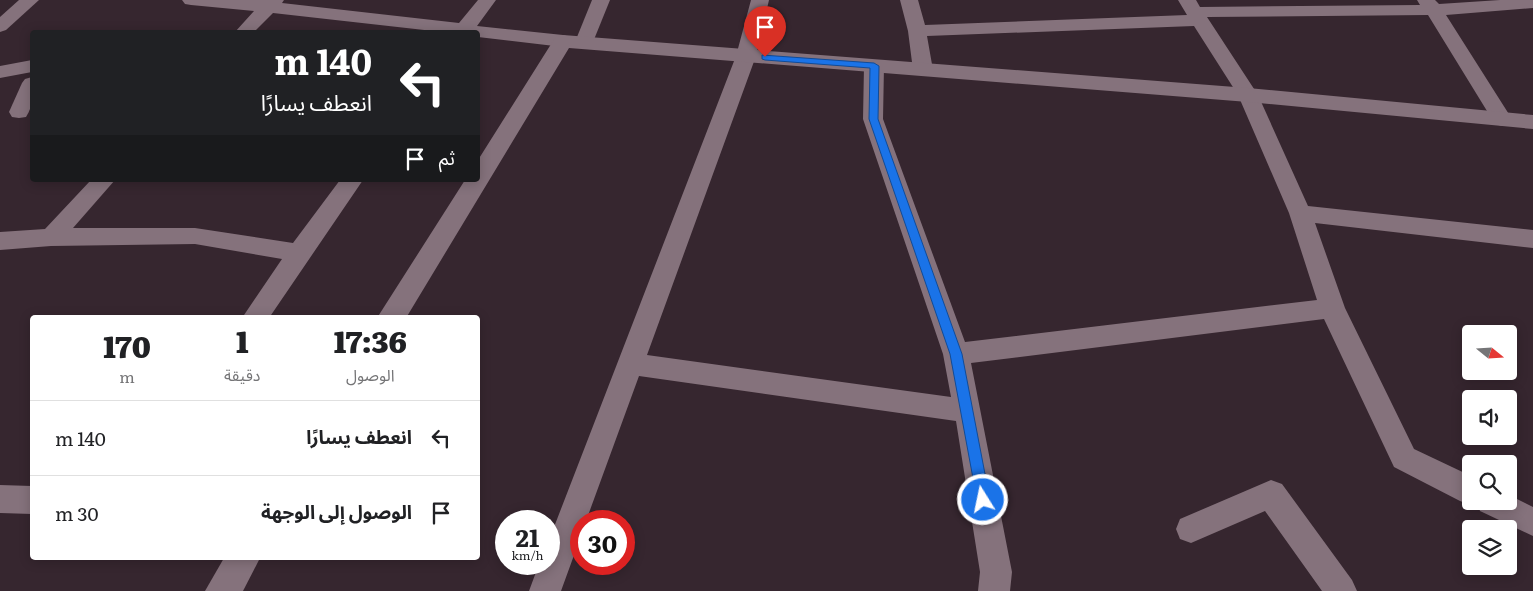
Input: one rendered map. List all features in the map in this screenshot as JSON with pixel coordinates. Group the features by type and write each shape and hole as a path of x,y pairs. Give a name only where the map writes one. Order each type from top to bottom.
{"street":[{"path":"0,26 30,0"},
{"path":"191,0 272,3 449,30"},
{"path":"464,30 487,0"},
{"path":"480,175 574,41 600,0"},
{"path":"545,591 746,56 760,0"},
{"path":"909,0 917,31 923,70"},
{"path":"246,30 272,3"},
{"path":"917,31 1194,11 1533,3"},
{"path":"1430,5 1502,119"},
{"path":"1194,11 1248,95 1300,213 1332,308 1404,458 1462,487"},
{"path":"480,33 1248,95 1533,122"},
{"path":"0,72 30,66"},
{"path":"874,66 873,119 956,354 968,411 996,572 994,591"},
{"path":"19,112 30,87"},
{"path":"51,237 102,182"},
{"path":"257,315 298,253 351,182"},
{"path":"393,315 475,182"},
{"path":"1300,213 1533,239"},
{"path":"0,241 51,237 194,236 298,253"},
{"path":"956,354 1332,308"},
{"path":"631,364 968,411"},
{"path":"1191,529 1271,494 1341,591"},
{"path":"0,499 30,500"},
{"path":"1509,510 1533,522"},
{"path":"223,591 242,560"}],"route":[{"path":"765,57 874,66 873,119 956,354 983,500"}]}
